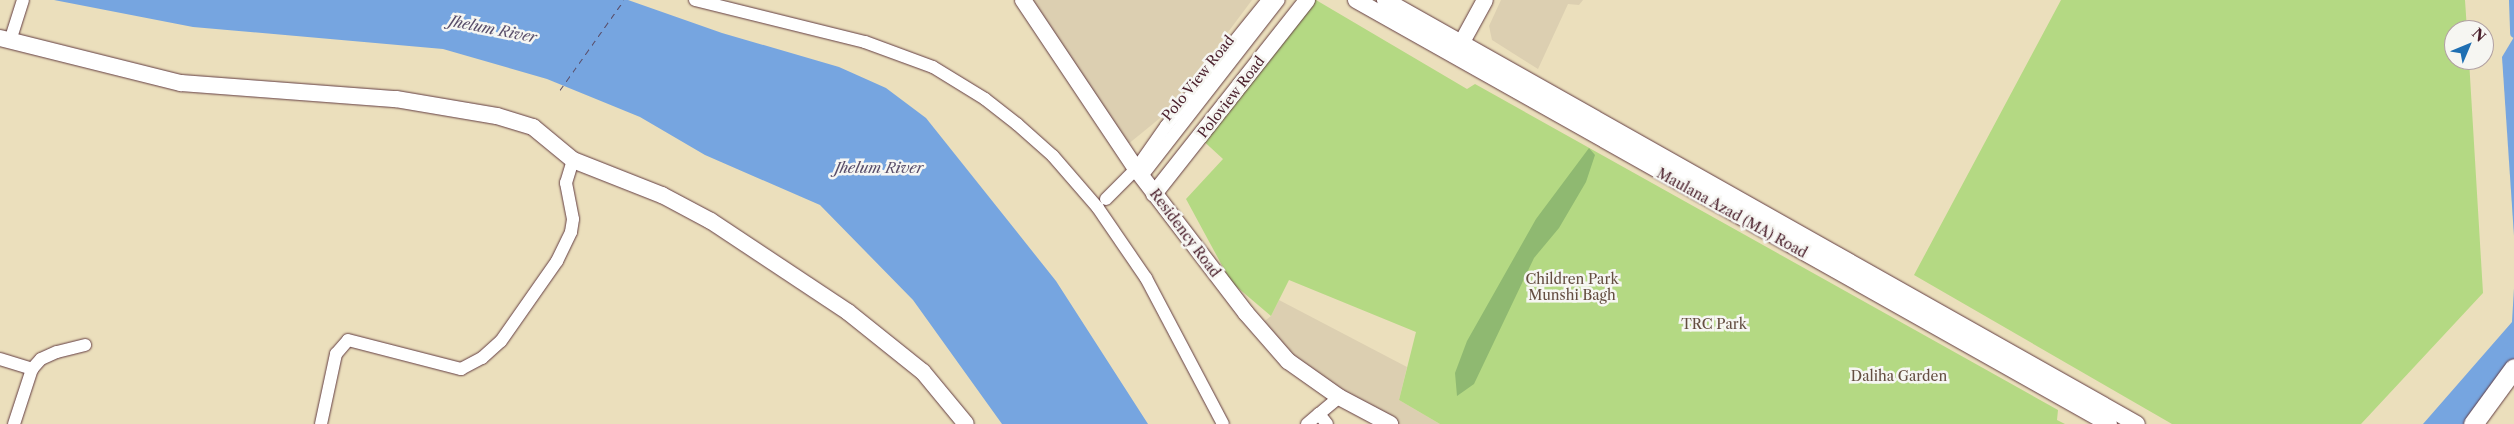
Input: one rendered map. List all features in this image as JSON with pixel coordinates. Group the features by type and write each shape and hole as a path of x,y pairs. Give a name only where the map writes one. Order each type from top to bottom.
{"highway":[{"path":"2474,424 2514,368"},
{"path":"2485,424 2514,383"}],"main road":[{"name":"Residency Road","path":"1022,0 1138,173 1246,313 1288,361 1339,397 1390,424"},
{"name":"Poloview Road","path":"1154,194 1307,0"},
{"name":"Maulana Azad (MA) Road","path":"1356,0 1453,47 2137,424"},
{"name":"Maulana Azad (MA) Road","path":"1385,0 1453,47 2108,424"},
{"path":"1453,47 1472,0"},
{"path":"1453,47 1485,0"},
{"path":"8,35 182,83 396,100 497,116 533,127 573,160 662,196 711,221 823,295 892,345 923,372 966,424"}],"street":[{"path":"8,35 23,0"},
{"path":"695,0 865,42 934,67 985,99 1017,124 1102,204 1146,278 1223,424"},
{"path":"1102,204 1138,173 1166,126 1268,0"},
{"name":"Polo View Road","path":"1138,173 1279,0"},
{"path":"321,424 336,354 348,340 461,368 482,358 501,341 557,261 571,232 573,219 566,182 573,160"},
{"path":"14,424 32,369 41,359 57,352 85,345"},
{"path":"0,359 32,369"},
{"path":"1307,424 1323,419 1339,397"}],"shaded area":[{"path":"1029,0 1252,0 1170,110 1127,145"},
{"path":"1501,0 1583,0 1579,5 1568,4 1538,69 1492,40 1489,26"},
{"path":"1279,300 1407,367 1399,400 1440,424 1398,424 1342,394 1292,359 1261,324 1271,316"}],"green space":[{"path":"1302,0 1316,0 1467,89 1475,84 2058,410 2057,420 2065,424 1440,424 1399,400 1416,332 1289,280 1271,316 1231,282 1186,199 1223,159 1198,136"},
{"path":"2061,0 2465,0 2466,20 2444,20 2444,70 2470,70 2483,293 2361,424 2172,424 1914,275"},
{"path":"1589,148 1595,155 1586,182 1559,228 1534,258 1474,384 1457,396 1455,373 1467,341 1536,219"}],"water":[{"name":"Jhelum River","path":"54,0 628,0 722,33 839,67 886,88 926,118 1056,281 1148,424 1002,424 913,300 820,205 705,155 640,117 547,79 443,49 193,27"},
{"path":"2514,37 2514,236 2502,57"},
{"path":"2514,288 2514,361 2466,424 2423,424 2512,322"}],"waterway":[{"path":"2513,0 2514,33"}],"ferry route":[{"path":"560,90 624,0"}],"park label":[{"name":"Children Park Munshi Bagh","path":"1572,288"},
{"name":"TRC Park","path":"1714,324"},
{"name":"Daliha Garden","path":"1899,376"}]}
